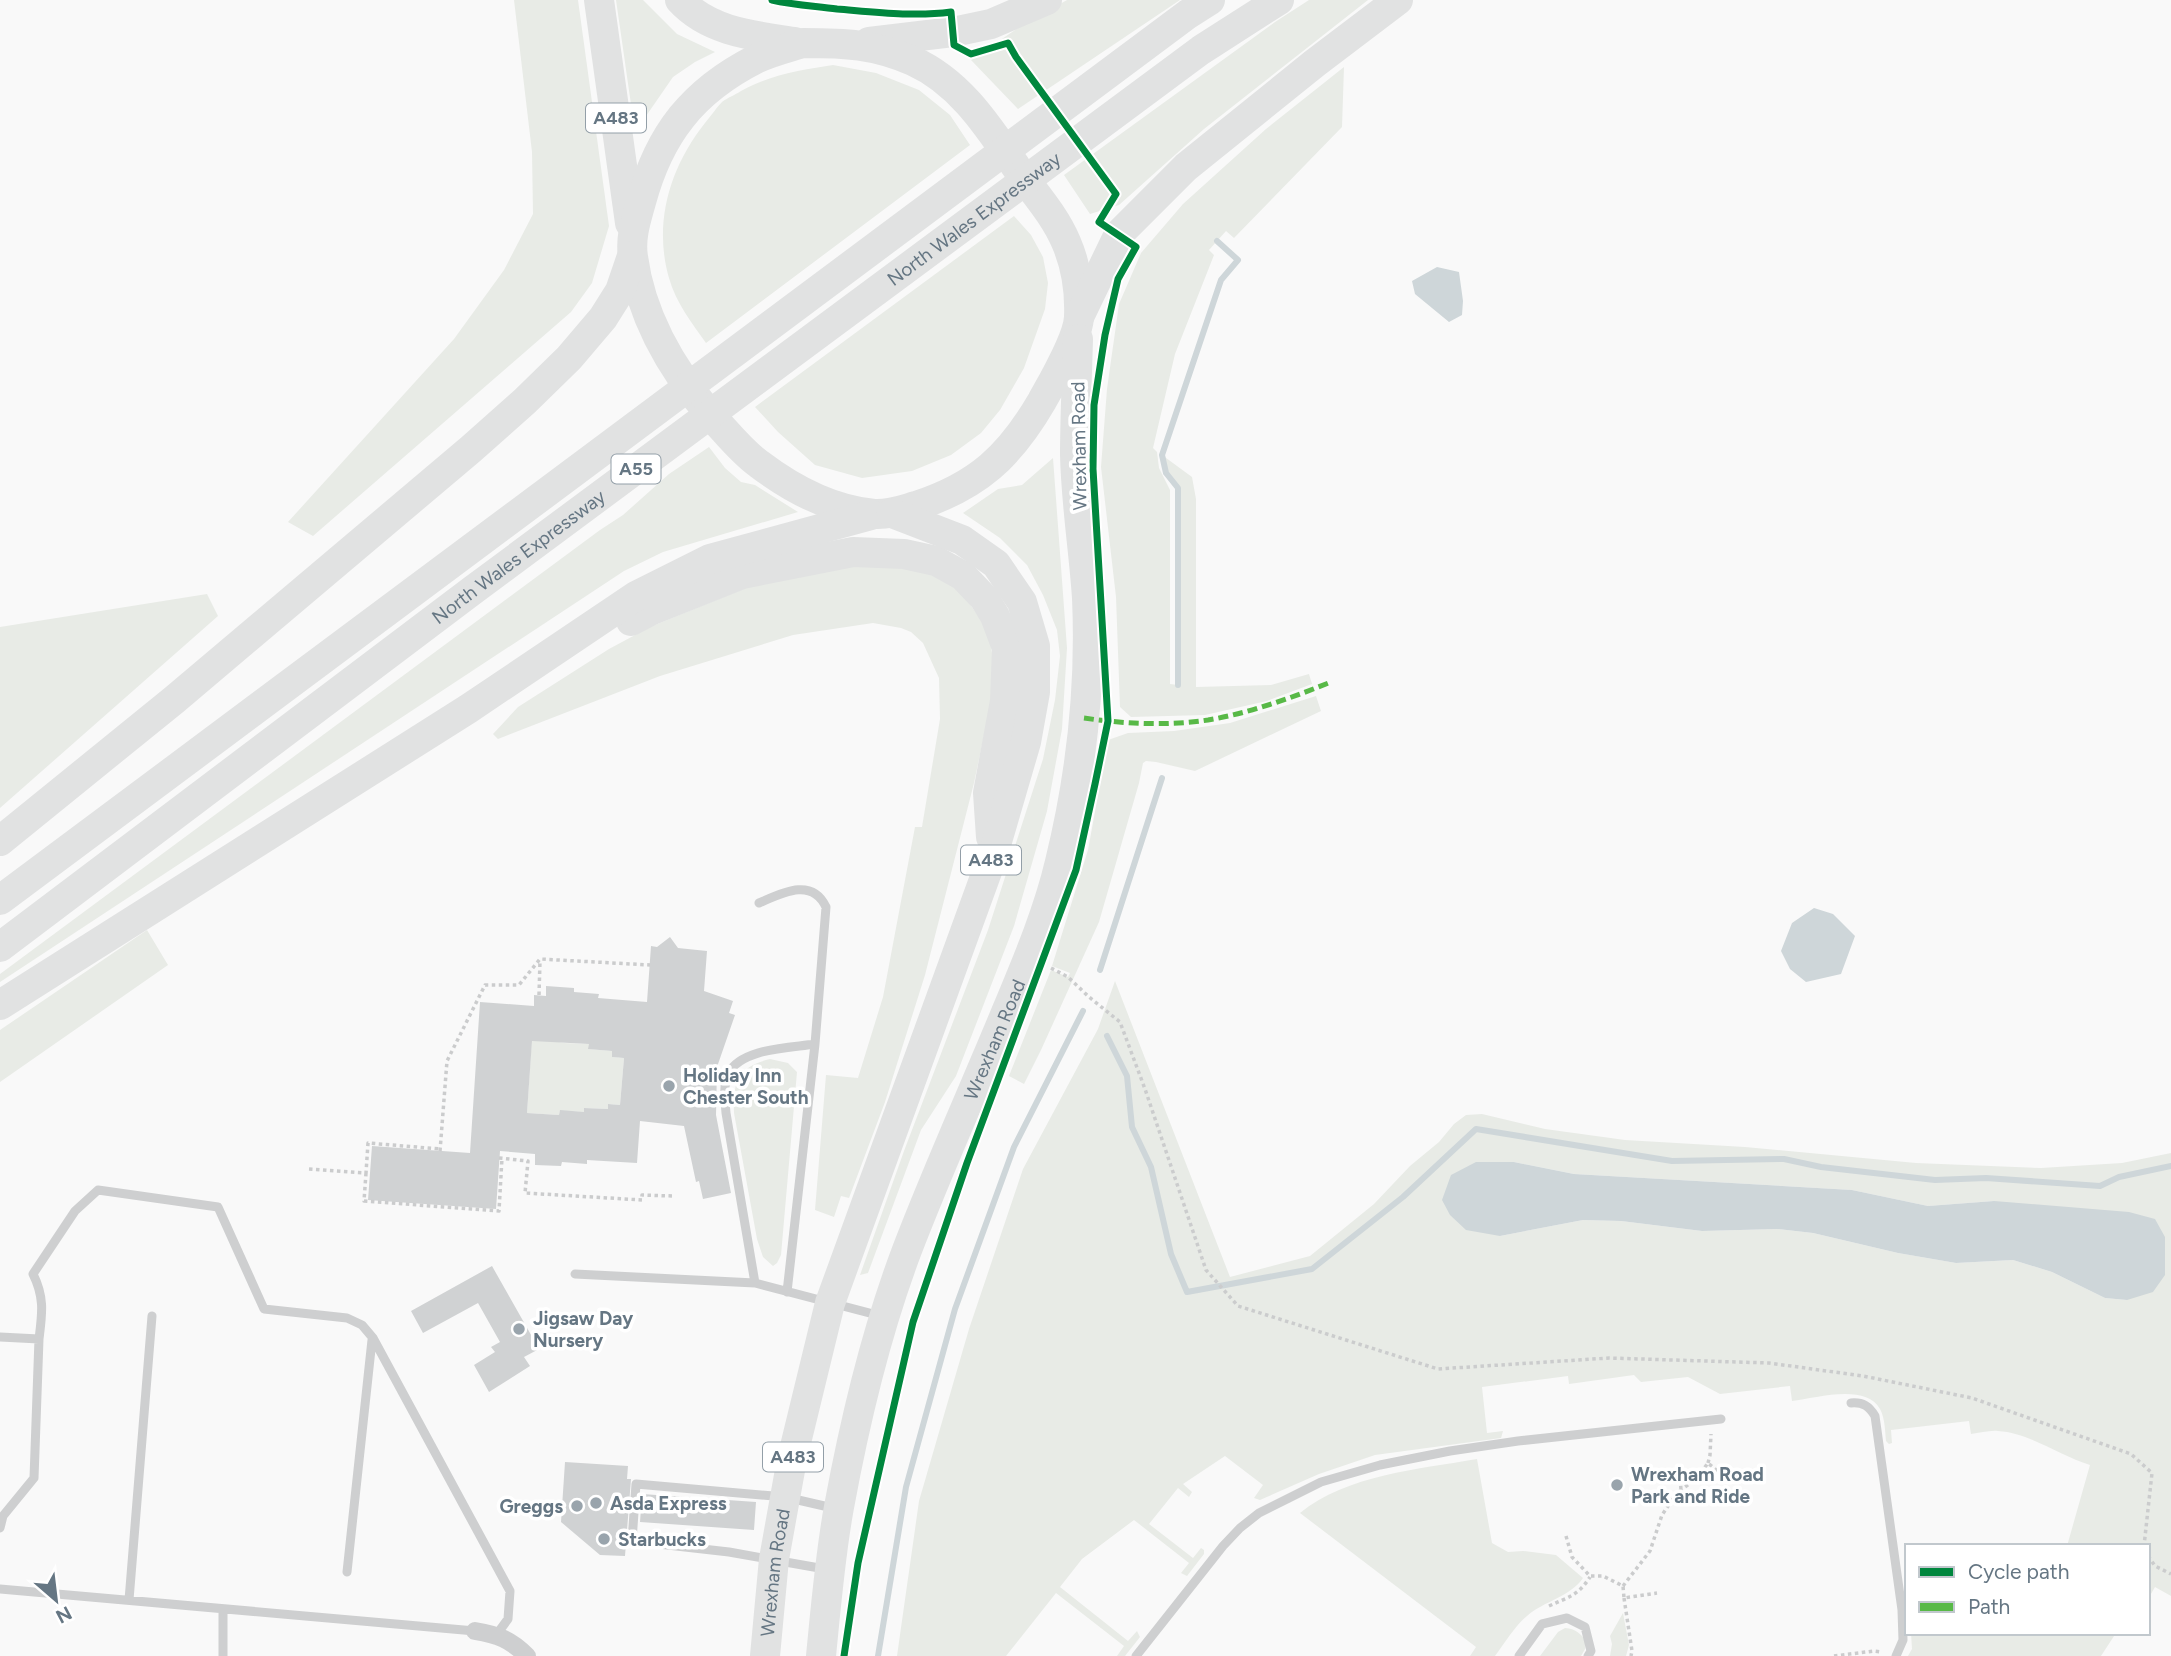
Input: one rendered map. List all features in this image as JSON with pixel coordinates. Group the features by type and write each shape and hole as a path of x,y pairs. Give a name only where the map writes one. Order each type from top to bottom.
{"highway":[{"name":"A483","path":"599,0 632,247"},
{"path":"680,0 715,25 749,35 803,43 851,43 905,38 990,24 1047,0"},
{"name":"North Wales Expressway","path":"0,900 1210,0"},
{"name":"North Wales Expressway","path":"0,947 451,606 1190,58 1279,0"},
{"path":"0,1005 468,709 636,596 710,559 927,502 961,488 986,472 1006,452 1033,416 1052,384 1119,234 1186,167 1398,0"},
{"path":"0,841 174,700 471,449 569,358 603,318 620,291 650,170 666,137 689,105 718,81 759,58 803,43"},
{"name":"Wrexham Road","path":"821,1656 838,1510 856,1422 886,1317 906,1252 953,1133 1030,955 1059,866 1076,788 1084,718 1088,644 1087,599 1075,457 1079,322 1076,272 1065,238 971,104 946,80 915,62 886,51 851,43"},
{"name":"Wrexham Road","path":"632,247 641,293 670,359 699,401 757,463 823,502 883,514 962,540 996,564 1022,602 1035,646 1035,692 1026,742 993,855 830,1303 792,1458 774,1559 765,1656"},
{"path":"468,709 652,610 742,574 853,552 904,554 936,561 963,576 984,598 995,615 1007,648 1005,701 988,793 993,855"}],"street":[{"path":"475,1631 497,1634 517,1646 527,1656"}],"lane":[{"path":"759,903 788,891 801,889 821,897 826,907 815,1044 787,1292"},
{"path":"755,1283 726,1113 724,1094 728,1075 738,1062 752,1054 815,1044"},
{"path":"0,1528 3,1516 34,1478 38,1339 42,1309 40,1289 33,1274 75,1211 98,1190 218,1207 264,1309 347,1318 362,1325 373,1338 510,1591 508,1619 497,1634"},
{"path":"575,1274 755,1283 886,1317"},
{"path":"129,1600 152,1316"},
{"path":"0,1337 38,1339"},
{"path":"347,1572 373,1338"},
{"path":"1851,1403 1860,1402 1866,1405 1875,1416 1902,1610 1903,1640 1896,1656"},
{"path":"1136,1656 1240,1528 1259,1513 1321,1482 1380,1465 1450,1451 1721,1419"},
{"path":"830,1570 774,1559 632,1541 636,1484 785,1497 838,1510"},
{"path":"0,1589 475,1631"},
{"path":"223,1610 223,1656"},
{"path":"1519,1656 1542,1624 1567,1618 1585,1627 1591,1651 1588,1656"}],"path":[{"path":"540,959 650,965"},
{"path":"539,995 540,959"},
{"path":"540,959 519,985 485,985 447,1061 440,1150 368,1143 364,1201 499,1211 501,1158 527,1161 525,1193 642,1200 642,1195 673,1196"},
{"path":"1041,963 1068,977 1120,1022 1206,1270 1238,1306 1438,1369 1609,1359 1769,1363 1863,1376 1972,1398 2131,1454 2152,1473 2144,1544"},
{"path":"309,1168 366,1173"},
{"path":"1632,1656 1623,1586 1650,1551 1662,1515 1677,1493 1697,1478 1707,1463 1711,1437 1709,1420"},
{"path":"1707,1463 1721,1474"},
{"path":"1679,1465 1681,1490"},
{"path":"1566,1536 1572,1557 1590,1576 1603,1576 1623,1586"},
{"path":"2150,1559 2155,1566 2171,1574"},
{"path":"1624,1598 1657,1593"},
{"path":"1834,1656 1874,1651 1884,1653 1894,1642 1903,1640"}],"shaded area":[{"path":"514,0 578,0 609,226 592,283 571,312 313,536 288,522 454,339 504,270 533,214 532,152"},
{"path":"616,0 643,0 677,34 715,52 673,77 635,132"},
{"path":"1067,0 1180,0 1018,109 971,60 1021,26"},
{"path":"1309,0 1368,0 1204,129 1119,205 1090,214 1064,175"},
{"path":"833,65 876,73 919,90 950,115 970,145 706,343 676,296 665,257 664,216 668,196 682,158 705,123 726,99 774,77"},
{"path":"1344,67 1342,127 1234,238 1226,231 1209,250 1214,255 1175,354 1153,448 1157,452 1159,468 1170,490 1170,684 1178,685 1178,488 1166,473 1162,455 1192,477 1196,499 1196,687 1271,685 1309,674 1312,684 1267,701 1205,715 1131,717 1120,707 1116,597 1101,467 1107,389 1119,304 1141,253 1183,204 1266,129"},
{"path":"1014,216 1031,235 1043,257 1048,283 1045,309 1024,368 1000,410 981,433 951,455 912,471 862,478 815,465 755,407"},
{"path":"1437,267 1459,272 1462,315 1449,322 1415,294 1412,281"},
{"path":"709,447 725,468 741,482 755,485 798,512 663,552 624,571 0,982 0,974 623,515 669,474"},
{"path":"1053,458 1067,648 1062,729 1047,811 1014,926 956,1076 921,1130 868,1273 860,1275 988,930 1043,759 1055,700 1060,656 1057,630 1043,595 1027,565 1000,538 963,513 998,489 1022,485"},
{"path":"856,565 902,566 938,574 961,591 989,632 994,667 991,702 974,783 925,975 885,1102 849,1198 841,1196 834,1217 815,1210 826,1075 858,1078 883,997 915,827 922,827 940,719 939,678 923,643 911,632 901,628 873,623 793,635 660,676 498,739 493,734 518,707 609,649 650,627 748,587"},
{"path":"207,594 218,616 0,808 0,627"},
{"path":"1316,696 1321,711 1195,771 1156,762 1143,763 1099,922 1024,1084 1009,1076 1051,970 1068,977 1070,973 1052,966 1088,850 1108,740 1128,733 1174,731 1230,723"},
{"path":"1814,908 1833,914 1855,936 1841,974 1806,982 1790,969 1781,951 1792,923"},
{"path":"147,930 168,965 0,1082 0,1030"},
{"path":"1115,981 1230,1277 1310,1256 1374,1204 1410,1166 1466,1115 1482,1114 1545,1129 1625,1140 1745,1147 1916,1163 2041,1168 2122,1163 2171,1153 2171,1596 2155,1587 2150,1596 2150,1544 2068,1544 2090,1465 2033,1440 1995,1431 1971,1434 1969,1421 1891,1430 1892,1443 1889,1444 1886,1441 1880,1409 1864,1396 1840,1394 1792,1401 1790,1386 1720,1394 1688,1377 1641,1382 1634,1375 1569,1384 1568,1376 1482,1387 1487,1433 1503,1431 1501,1438 1375,1455 1319,1474 1260,1500 1254,1498 1263,1485 1225,1456 1183,1484 1192,1492 1189,1497 1178,1488 1149,1524 1193,1558 1201,1548 1204,1550 1204,1554 1187,1576 1181,1573 1189,1563 1134,1520 1082,1559 1060,1587 1128,1641 1137,1631 1140,1637 1125,1656 1117,1656 1124,1646 1056,1593 1006,1656 897,1656 919,1501 969,1329 1023,1169 1098,1029","holes":["1514,1162 1574,1174 1852,1190 1928,1206 1994,1201 2127,1300 2105,1298 2052,1272 2013,1260 1956,1263 1898,1253 1813,1233 1777,1229 1702,1231 1621,1221 1583,1220 1500,1236"]},
{"path":"532,1037 589,1044 589,1049 612,1051 612,1057 624,1058 620,1105 608,1104 608,1109 584,1108 584,1112 560,1111 559,1115 527,1113"},
{"path":"770,1059 788,1063 797,1072 781,1255 773,1266 763,1257 757,1239 734,1113 735,1092 744,1071"},
{"path":"1476,1162 1514,1162 1574,1174 1852,1190 1928,1206 1994,1201 2129,1212 2155,1219 2165,1237 2165,1275 2153,1292 2127,1300 2105,1298 2052,1272 2013,1260 1956,1263 1898,1253 1813,1233 1777,1229 1702,1231 1621,1221 1583,1220 1500,1236 1466,1230 1450,1215 1442,1200 1451,1175"},
{"path":"1477,1459 1492,1543 1508,1552 1556,1555 1583,1578 1571,1590 1527,1616 1495,1656 1470,1656 1476,1647 1300,1513 1318,1500 1361,1482 1408,1470"},
{"path":"1623,1613 1629,1645 1626,1656 1610,1656 1610,1636"},
{"path":"1565,1628 1577,1632 1586,1641 1581,1656 1540,1656 1558,1632"},
{"path":"1911,1635 2115,1635 2101,1656 1908,1656 1912,1649"}],"building":[{"name":"Holiday Inn Chester South","path":"670,937 678,948 707,951 704,991 733,1001 729,1013 735,1015 717,1067 716,1115 731,1193 703,1199 699,1181 696,1182 684,1126 640,1121 637,1163 587,1160 587,1164 562,1162 561,1166 535,1165 535,1154 500,1151 496,1209 368,1200 372,1146 470,1153 480,1002 534,1006 534,995 546,996 546,986 574,988 574,992 599,994 598,998 647,1002 651,946 657,947","holes":["532,1041 589,1044 588,1049 612,1051 612,1057 624,1058 620,1105 608,1104 608,1109 584,1108 584,1112 560,1110 559,1115 527,1113"]},
{"name":"Jigsaw Day Nursery","path":"492,1266 539,1349 524,1357 530,1366 489,1392 474,1365 495,1352 491,1347 500,1342 478,1303 423,1333 411,1311"},
{"name":"Asda Express","path":"565,1462 628,1466 627,1479 631,1479 625,1556 600,1555 561,1522"},
{"path":"642,1494 756,1502 754,1530 640,1522"}],"waterway":[{"path":"1178,685 1178,488 1166,473 1162,455 1221,280 1238,260 1217,241"},
{"path":"1100,970 1162,778"},
{"path":"878,1656 906,1487 955,1309 1014,1147 1083,1011"},
{"path":"1107,1036 1127,1076 1132,1127 1151,1167 1171,1254 1187,1292 1312,1269 1403,1197 1476,1129 1672,1161 1784,1159 1821,1167 1935,1180 1986,1178 2100,1186 2119,1177 2171,1166"}],"marked path":[{"path":"1084,718 1146,724 1208,720 1270,704 1331,682"}],"cycle path":[{"path":"772,0 880,13 951,12 954,45 971,54 1008,43 1116,194 1099,222 1136,247 1118,279 1105,335 1094,405 1093,469 1108,721 1095,784 1076,870 967,1163 913,1322 858,1563 844,1656"}],"place":[{"name":"Holiday Inn Chester South","path":"669,1086"},
{"name":"Jigsaw Day Nursery","path":"519,1329"},
{"name":"Wrexham Road Park and Ride","path":"1617,1485"},
{"name":"Asda Express","path":"596,1503"},
{"name":"Greggs","path":"577,1506"},
{"name":"Starbucks","path":"604,1539"}]}
